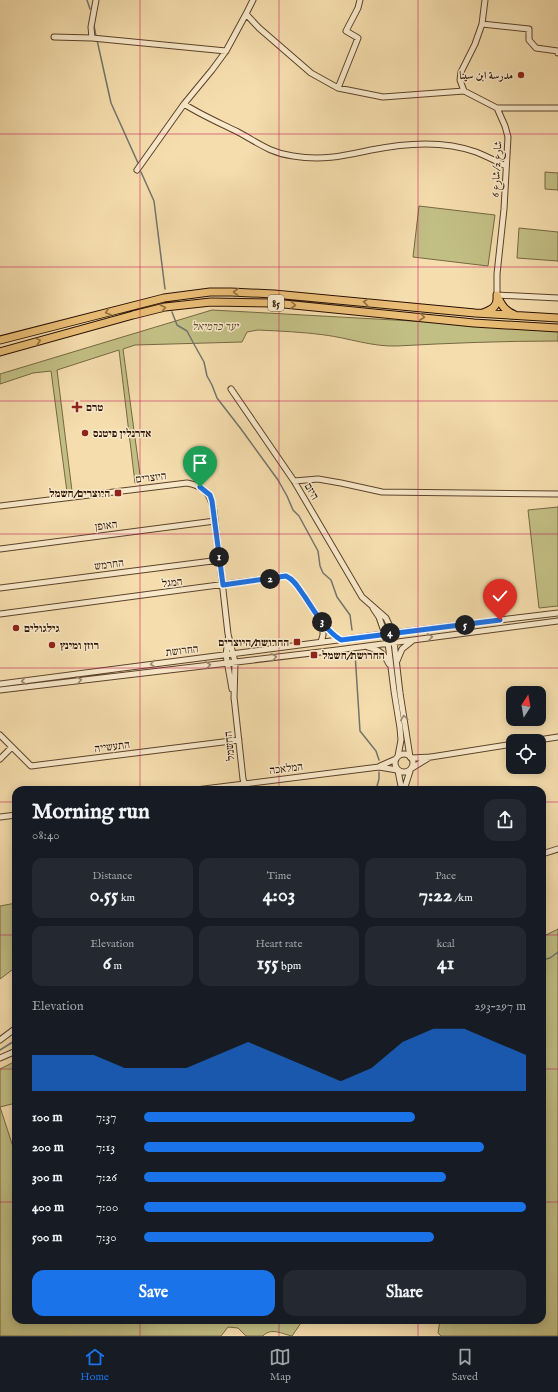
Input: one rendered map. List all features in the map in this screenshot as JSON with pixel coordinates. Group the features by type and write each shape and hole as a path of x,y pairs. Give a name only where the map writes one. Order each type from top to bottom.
{"highway":[{"name":"85","path":"0,340 164,298 210,292 302,296 480,314 558,318"},
{"path":"480,314 494,308 497,301 497,295"},
{"path":"497,295 504,309 521,317"},
{"name":"85","path":"0,352 165,307 231,301 280,304 474,323 558,328"}],"street":[{"path":"93,38 90,27 96,0"},
{"path":"137,170 184,104 212,70 226,50 253,0"},
{"path":"338,88 358,38 346,31 358,8 360,0"},
{"path":"464,91 460,80 461,72 475,44 482,24 484,0"},
{"path":"246,14 259,28 311,73 338,88 383,97 464,91 497,108 558,108"},
{"path":"482,24 529,29 529,40 536,48 558,51 558,53"},
{"path":"54,37 93,38 226,50"},
{"path":"184,104 198,113 275,153 293,156 328,158 346,156 394,146 442,144 476,152 506,166"},
{"name":"شارع 2/شارع 6","path":"497,108 508,137 501,245 496,274 497,295"},
{"path":"497,295 558,298"},
{"name":"היזם","path":"230,389 294,481 362,597 379,617 388,643 400,728 401,740 397,757"},
{"path":"294,481 318,479 382,492 558,494"},
{"name":"היוצרים","path":"0,506 187,483 200,487 210,495 215,521 228,634 235,662"},
{"name":"האופן","path":"0,549 215,521"},
{"name":"החרמש","path":"0,588 220,560"},
{"name":"המגל","path":"0,614 286,576 296,584 323,624 333,635 341,640"},
{"name":"היזם","path":"371,606 382,613 393,633 400,692 411,757"},
{"name":"החרושת","path":"1,683 558,613"},
{"name":"החרושת","path":"0,690 558,621"},
{"path":"321,642 323,636 323,624"},
{"name":"היוצרים","path":"227,663 226,655 228,634"},
{"path":"396,662 404,646 414,640"},
{"path":"364,646 374,648 380,652 388,660 391,670"},
{"name":"החשמל","path":"234,699 235,662"},
{"name":"החשמל","path":"227,663 234,699 243,779 245,786"},
{"path":"394,691 400,692"},
{"name":"התעשייה","path":"0,735 31,766 239,740"},
{"path":"546,739 558,737"},
{"name":"המלאכה","path":"379,766 405,754 411,757 430,757 506,745"},
{"path":"0,759 12,747"},
{"path":"397,757 394,763 398,770 401,786"},
{"path":"405,786 413,762 411,757"},
{"name":"המלאכה","path":"223,786 379,766 398,770 404,773 430,757"},
{"path":"0,816 12,815"},
{"path":"546,853 558,849"},
{"path":"0,1040 12,1031"},
{"path":"0,1058 12,1053"}],"green space":[{"path":"545,172 558,173 558,190 545,189"},
{"path":"419,206 495,215 488,266 413,257"},
{"path":"519,228 558,232 558,261 517,258"},
{"name":"יער כרמיאל","path":"212,310 449,323 558,331 558,341 477,342 388,346 370,344 334,336 258,330 247,332 242,342 135,345 123,349 141,482 135,483 119,350 57,370 72,491 67,492 51,371 33,373 0,384 0,374"},
{"path":"558,507 558,606 539,608 528,510"},
{"path":"12,904 12,970 0,979 0,906"},
{"path":"558,929 558,1336 441,1336 438,1333 439,1324 546,1324 546,935"},
{"path":"12,1063 12,1104 0,1107 0,1069"},
{"path":"0,1107 12,1144 12,1324 300,1324 292,1336 270,1332 263,1336 246,1336 238,1328 228,1327 221,1336 0,1336"}],"waterway":[{"path":"87,0 90,9"},
{"path":"94,26 96,36"},
{"path":"97,40 111,103 138,163"},
{"path":"141,172 154,201 165,289"},
{"path":"172,312 177,325 187,331 204,362 207,376 217,398 278,480 293,510 299,516 318,551 320,566 323,573 331,580 337,597 350,615 352,630"},
{"path":"355,653 360,731 376,751 379,760"},
{"path":"377,786 379,772"},
{"path":"546,959 558,952"},
{"path":"0,1050 12,1042"}],"place":[{"name":"مدرسة ابن سينا","path":"521,75"},
{"name":"טרם","path":"77,407"},
{"name":"אדרנלין פיטנס","path":"85,433"},
{"name":"היוצרים/חשמל","path":"118,493"},
{"name":"גילגולים","path":"16,628"},
{"name":"החרושת/היוצרים","path":"297,642"},
{"name":"רוזן ומינץ","path":"52,645"},
{"name":"החרושת/חשמל","path":"314,655"}],"route":[{"path":"200,487 210,495 212,501 223,585 286,576 296,584 323,624 333,635 341,640 500,620"}]}
